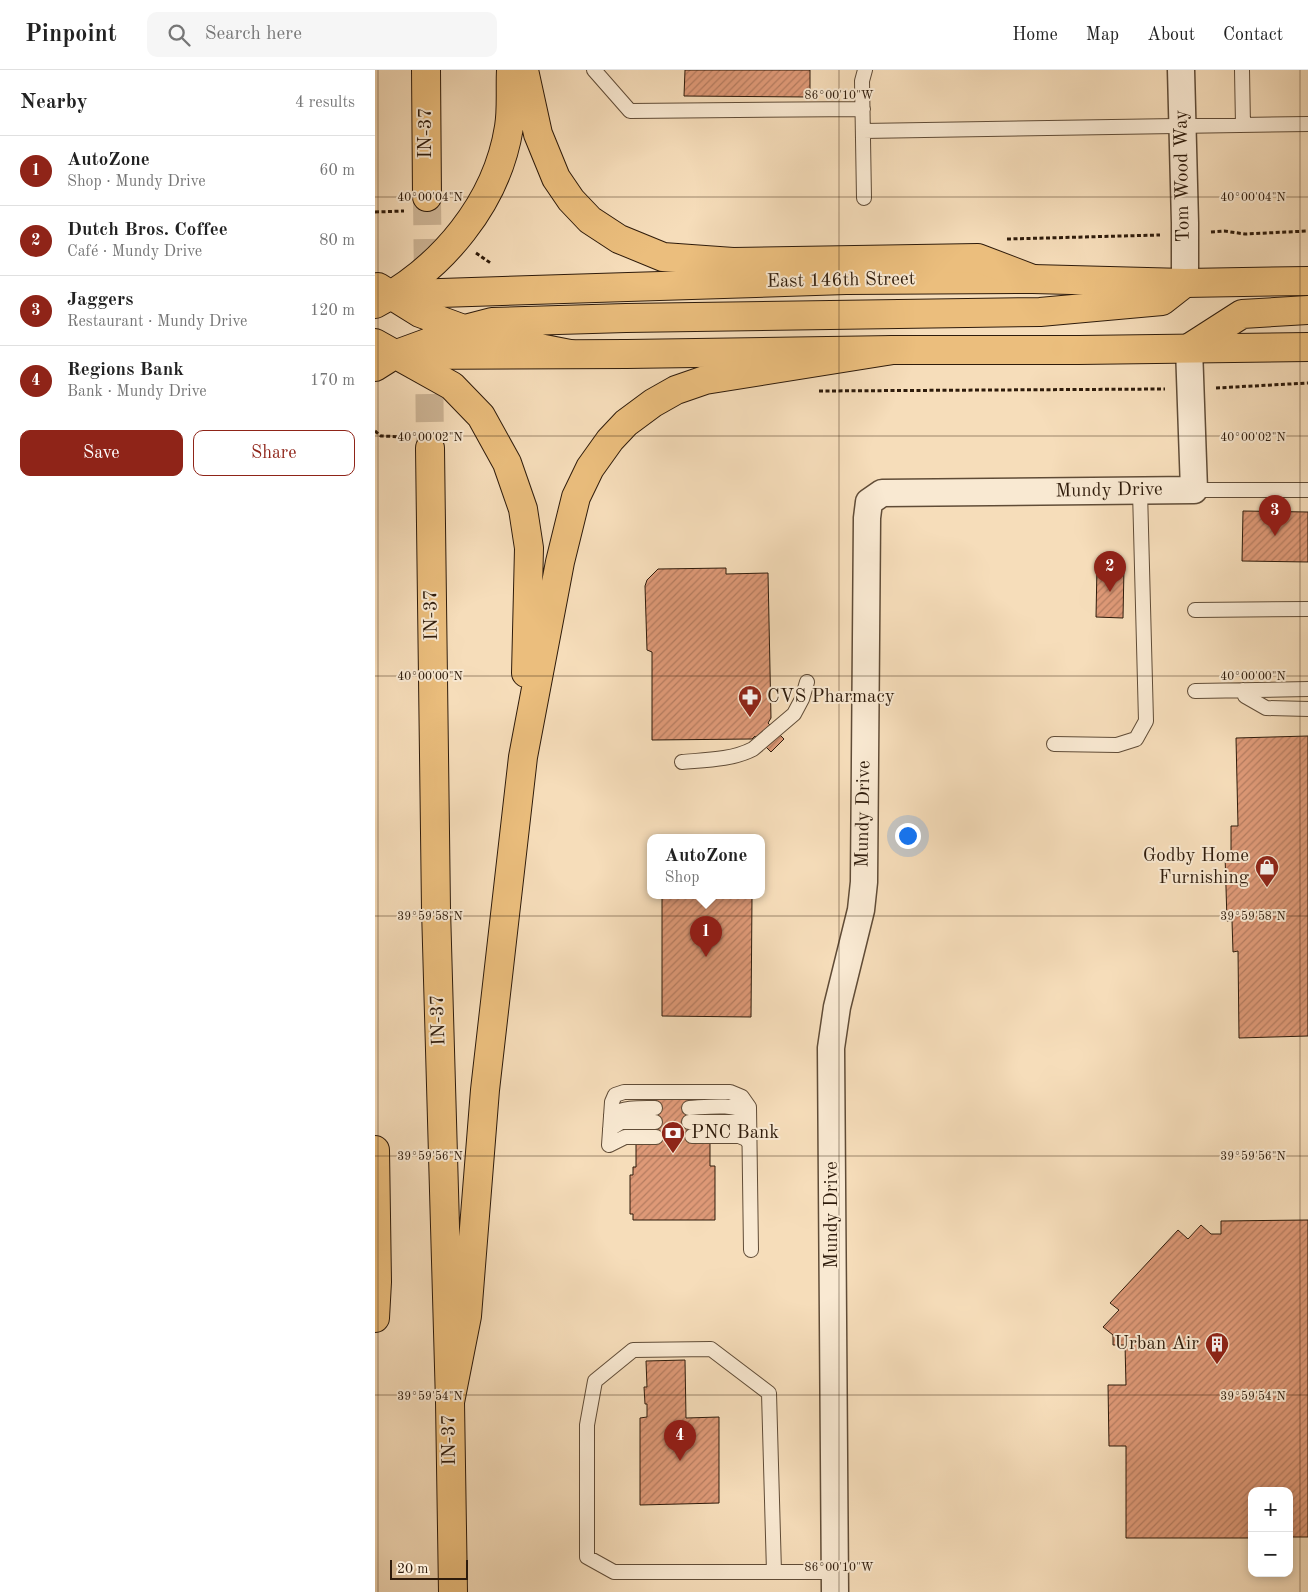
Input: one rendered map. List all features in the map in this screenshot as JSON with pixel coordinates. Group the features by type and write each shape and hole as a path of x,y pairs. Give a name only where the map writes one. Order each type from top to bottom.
{"main road":[{"name":"IN-37","path":"426,70 427,196"},
{"path":"379,295 414,280 448,249 486,196 500,167 510,126 511,70"},
{"path":"523,70 539,134 556,178 571,200 590,220 619,239 663,257 733,262 978,258 1033,279"},
{"name":"East 146th Street","path":"379,295 847,280 1033,279 1185,283 1308,281"},
{"path":"380,355 492,322 607,318 1040,312 1162,301 1185,283"},
{"path":"379,295 420,313 488,338 570,354"},
{"path":"1189,348 1242,314 1308,310"},
{"path":"380,355 1308,347"},
{"path":"450,1402 467,1316 485,1090 523,757 560,562 576,497 590,468 610,440 626,423 653,403 676,390 705,380 893,350"},
{"path":"380,355 453,386 481,416 507,463 523,509 529,548 523,757"},
{"name":"IN-37","path":"430,448 436,909 450,1402 453,1592"},
{"path":"375,1150 377,1282 375,1318"}],"street":[{"name":"Tom Wood Way","path":"1181,70 1185,283"},
{"path":"1189,348 1194,490"},
{"name":"Mundy Drive","path":"835,1582 831,1048 837,1007 861,910 864,882 867,518 869,502 882,494 1194,490"}],"lane":[{"path":"594,70 630,111 863,109"},
{"path":"864,198 862,81 865,70"},
{"path":"1242,70 1243,125"},
{"path":"863,131 1308,124"},
{"path":"1194,490 1308,490"},
{"path":"1054,744 1117,745 1136,740 1145,721 1140,491"},
{"path":"1195,610 1308,609"},
{"path":"682,762 732,756 753,748 794,714 802,699 807,682"},
{"path":"1195,691 1308,689"},
{"path":"1243,690 1245,696 1266,708 1308,709"},
{"path":"656,1137 625,1137 609,1145 612,1102 615,1095 624,1092 730,1092 742,1097 747,1102 749,1113 751,1250"},
{"path":"689,1108 733,1107 742,1108 749,1113"},
{"path":"611,1122 621,1122 655,1115"},
{"path":"689,1122 735,1122 743,1124 749,1137"},
{"path":"692,1136 739,1136 746,1139 749,1137"},
{"path":"774,1572 769,1393 711,1349 633,1350 595,1381 587,1425 587,1557 615,1572 774,1572 835,1582"}],"path":[{"path":"1224,231 1245,234 1308,231"},
{"path":"812,391 1190,389 1308,383"}],"building":[{"path":"685,70 810,70 810,97 684,96"},
{"path":"1243,511 1308,512 1308,562 1242,561"},
{"path":"1097,566 1124,567 1123,618 1096,617"},
{"name":"CVS Pharmacy","path":"726,568 726,574 768,573 771,718 768,723 784,739 771,752 755,736 752,739 652,740 652,652 647,650 645,586 647,580 658,569"},
{"name":"Godby Home Furnishing","path":"1308,736 1308,1036 1239,1038 1238,951 1233,952 1232,921 1227,921 1225,855 1231,855 1231,826 1238,826 1236,738"},
{"path":"662,899 752,899 751,1017 662,1016"},
{"name":"PNC Bank","path":"656,1094 691,1094 689,1134 710,1141 710,1166 715,1166 715,1220 633,1220 633,1214 630,1214 630,1175 633,1175 633,1167 636,1167 636,1141 655,1135"},
{"name":"Urban Air","path":"1308,1220 1308,1537 1293,1537 1293,1487 1248,1487 1248,1538 1126,1538 1126,1446 1109,1446 1108,1385 1126,1385 1125,1345 1113,1345 1113,1335 1103,1327 1119,1310 1110,1303 1178,1230 1188,1239 1201,1225 1211,1234 1221,1234 1221,1221"},
{"path":"685,1360 686,1418 719,1417 719,1503 640,1505 640,1418 647,1417 644,1387 647,1387 646,1361"}],"tunnel":[{"path":"427,197 428,286"},
{"path":"429,352 430,448"}],"place":[{"name":"Jaggers","path":"1275,536"},
{"name":"Dutch Bros. Coffee","path":"1110,592"},
{"name":"CVS Pharmacy","path":"750,718"},
{"name":"Godby Home Furnishing","path":"1267,888"},
{"name":"AutoZone","path":"706,957"},
{"name":"PNC Bank","path":"673,1154"},
{"name":"Urban Air","path":"1217,1365"},
{"name":"Regions Bank","path":"680,1461"}]}
